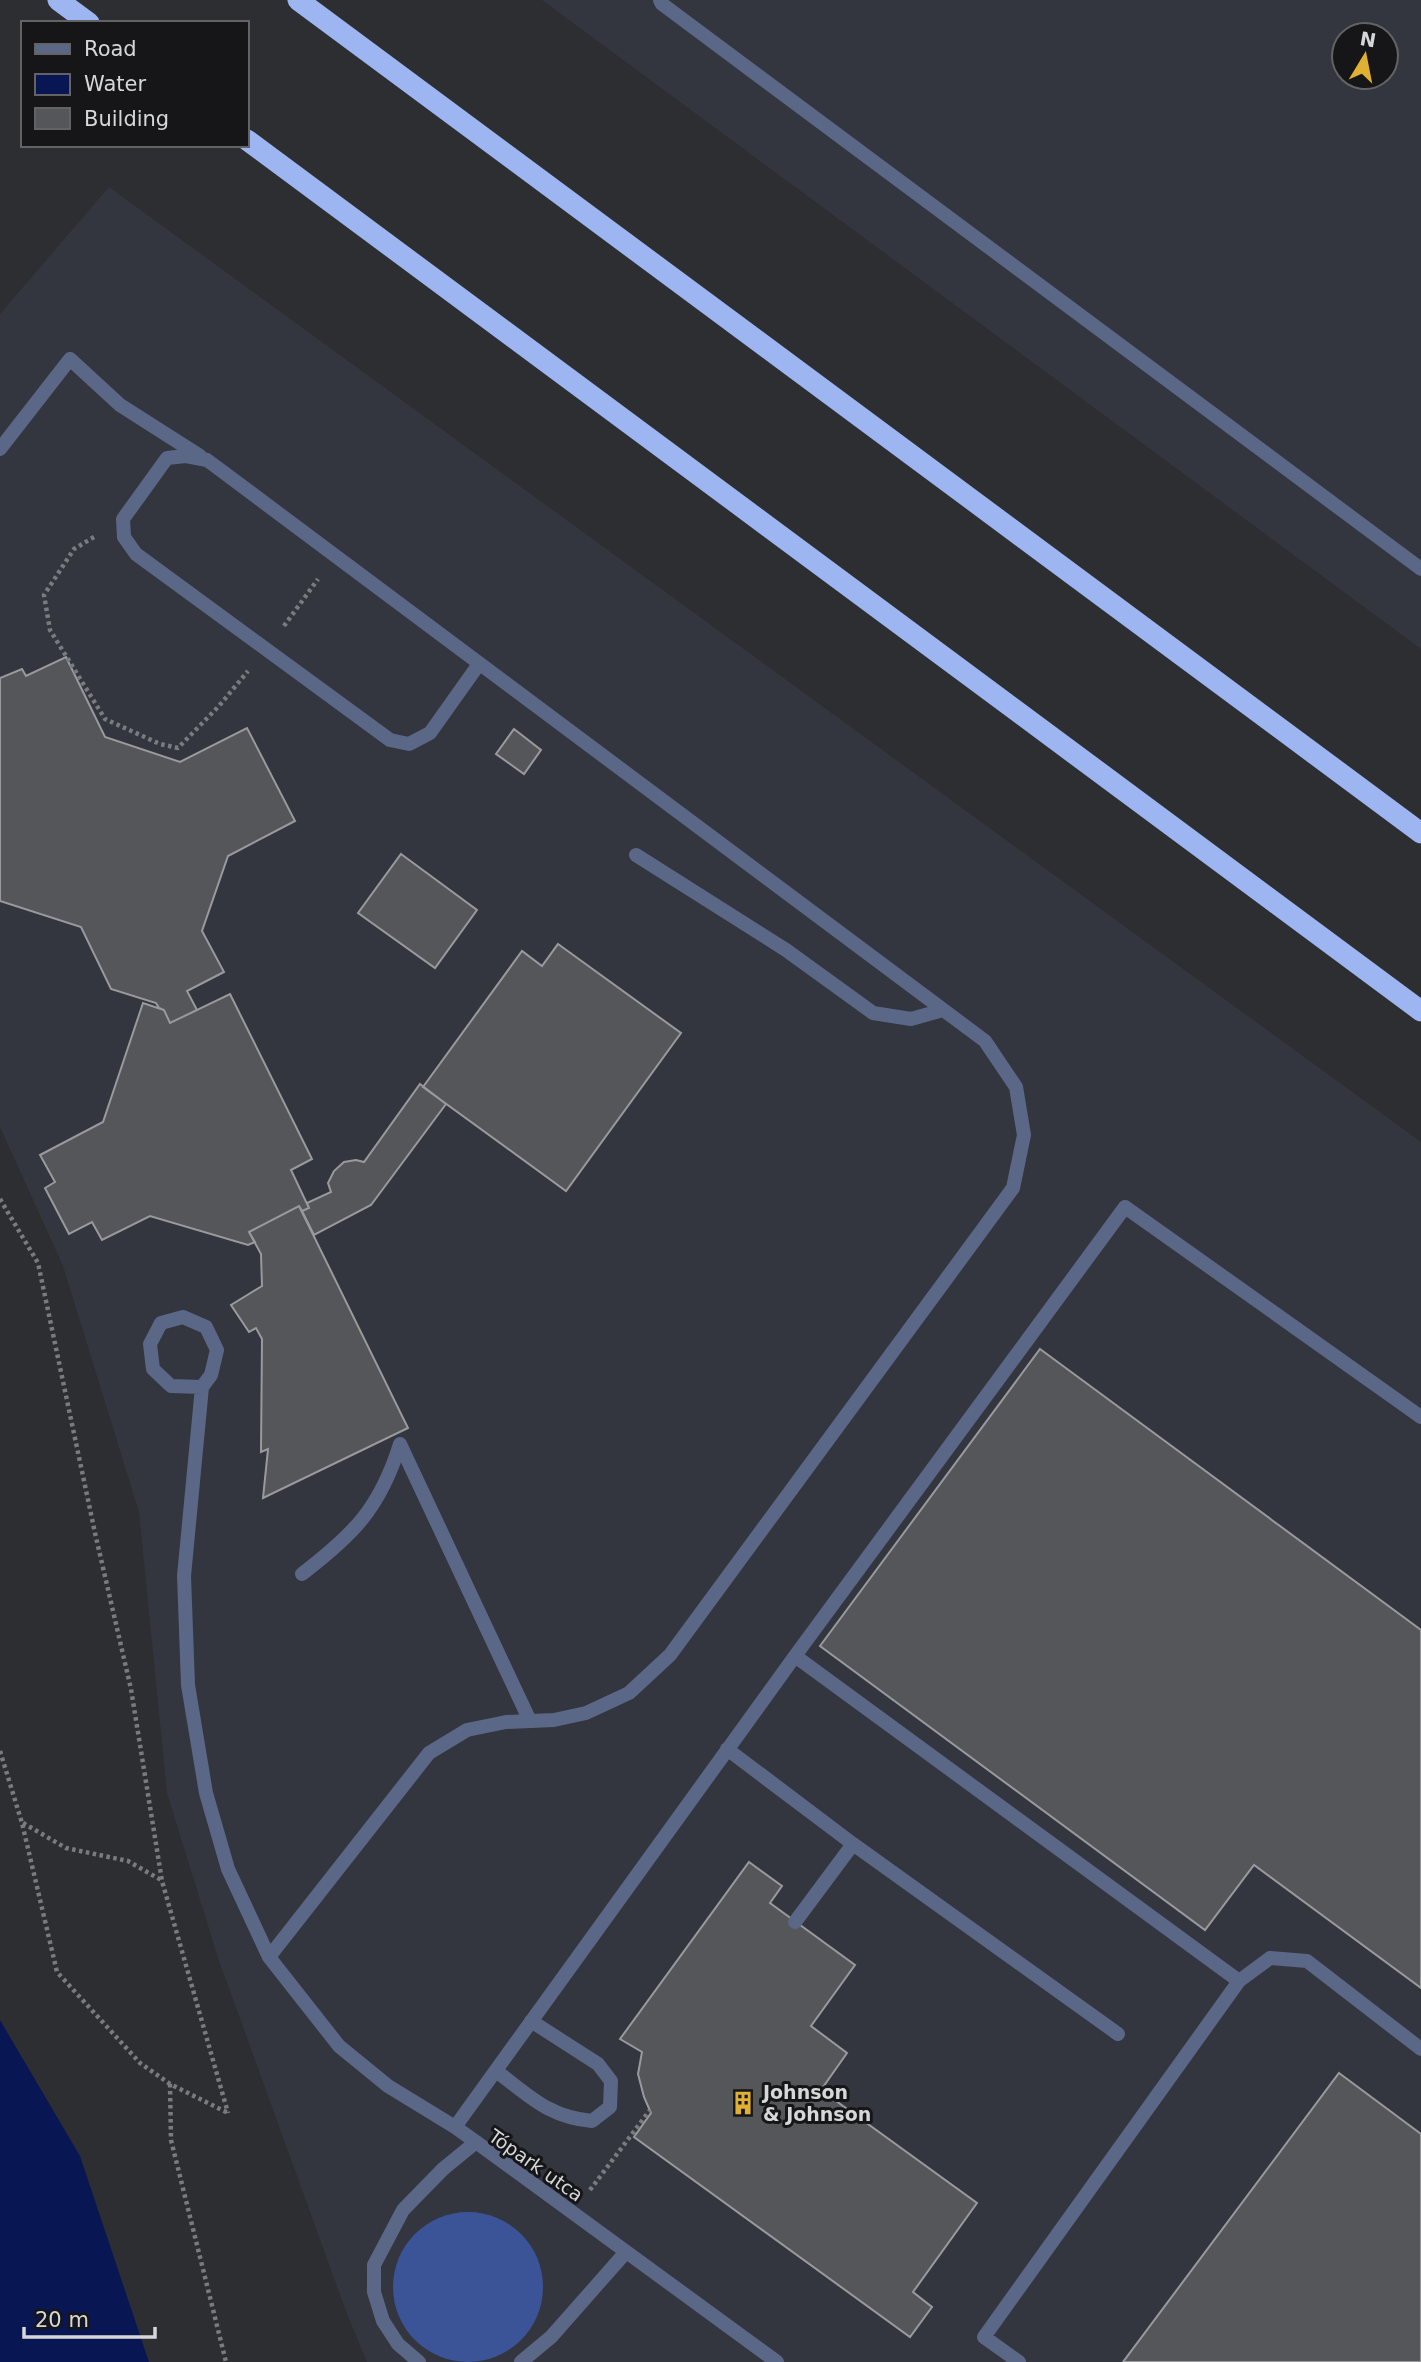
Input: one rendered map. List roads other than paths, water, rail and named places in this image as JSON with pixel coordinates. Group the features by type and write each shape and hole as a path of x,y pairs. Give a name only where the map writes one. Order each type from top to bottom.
{"highway":[{"path":"58,0 86,21"},
{"path":"298,0 1421,833"},
{"path":"248,141 1421,1011"}],"street":[{"path":"660,0 673,13 1421,569"},
{"path":"0,449 70,359 120,405 207,460 985,1041 1016,1087 1024,1135 1013,1188 670,1655 629,1693 586,1713 554,1720 506,1722 467,1730 429,1753 269,1957"},
{"path":"207,460 186,456 167,458 123,519 124,537 136,554 390,740 410,744 430,733 480,664"},
{"path":"636,855 786,950 873,1013 911,1019 943,1010"},
{"path":"455,2127 727,1749 1125,1207 1421,1417"},
{"path":"202,1387 171,1386 153,1369 150,1344 161,1323 183,1317 206,1327 217,1350 211,1375 202,1387 184,1576 188,1685 206,1793 228,1869 269,1957 340,2046 388,2086 476,2142"},
{"path":"302,1574 333,1550 366,1517 391,1473 400,1444 530,1721"},
{"path":"795,1656 1239,1981"},
{"path":"727,1749 853,1844 1118,2034"},
{"path":"794,1922 853,1844"},
{"path":"1019,2362 984,2337 1239,1981 1270,1958 1307,1961 1421,2049"},
{"path":"496,2071 551,2112 570,2119 592,2120 610,2107 611,2081 598,2064 531,2021"},
{"name":"Tópark utca","path":"419,2362 398,2344 383,2321 374,2292 374,2265 403,2210 443,2169 476,2142 776,2362"},
{"path":"521,2362 551,2337 626,2252"}],"water":[{"path":"0,2020 80,2156 149,2362 0,2362"}],"place":[{"name":"Johnson & Johnson","path":"743,2103"}]}
